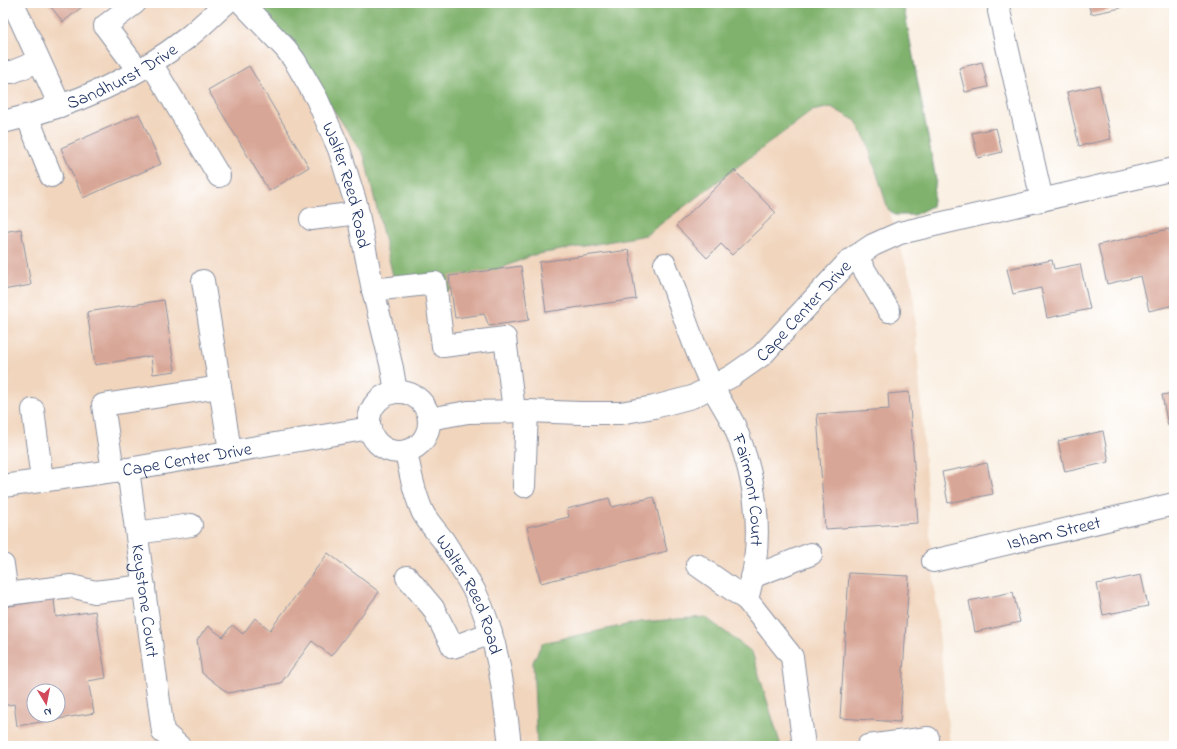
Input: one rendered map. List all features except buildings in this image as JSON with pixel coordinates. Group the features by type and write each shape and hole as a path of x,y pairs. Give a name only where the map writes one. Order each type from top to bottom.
{"street":[{"path":"135,3 105,26 144,66 219,176"},
{"name":"Sandhurst Drive","path":"3,122 60,106 113,84 188,38 226,3"},
{"name":"Walter Reed Road","path":"242,3 286,49 295,61 317,99 339,149 356,204 372,290 392,368 396,392"},
{"path":"10,8 39,61 60,106"},
{"path":"999,11 1042,200"},
{"path":"3,72 12,72 39,61"},
{"path":"27,116 51,176"},
{"name":"Cape Center Drive","path":"429,419 468,412 521,411 620,413 654,407 692,397 732,376 762,355 849,261 873,245 900,233 1174,169"},
{"path":"311,219 358,213"},
{"path":"856,256 889,311"},
{"name":"Fairmont Court","path":"665,264 678,296 688,330 713,387 733,424 747,461 755,494 758,528 755,562 747,600"},
{"path":"203,281 230,451"},
{"path":"372,290 436,283 443,346 505,338 521,411 524,486"},
{"name":"Keystone Court","path":"166,741 137,532 103,405 220,387"},
{"path":"396,392 406,392 415,396 423,403 428,412 429,419 428,432 423,441 416,447 406,451 397,452 387,450 373,437 369,418 372,409 378,401 386,395 396,392"},
{"path":"33,410 42,480"},
{"name":"Cape Center Drive","path":"3,486 121,470 370,428"},
{"name":"Walter Reed Road","path":"406,451 411,480 424,513 458,562 475,593 489,626 499,662 510,746"},
{"name":"Isham Street","path":"933,562 1174,504"},
{"path":"137,532 191,525"},
{"path":"752,577 811,554"},
{"path":"3,565 7,594 71,586 95,592 144,586"},
{"path":"697,566 747,600 792,657 804,746"},
{"path":"407,577 433,608 454,647 491,633"},
{"path":"868,746 928,738"}],"shaded area":[{"path":"3,3 238,3 281,32 364,155 395,280 820,105 859,113 913,288 931,550 950,746 781,746 752,653 705,617 640,622 542,643 533,662 537,746 3,746"}],"green space":[{"path":"255,3 903,3 936,180 932,206 914,215 895,215 888,209 867,142 856,121 831,107 812,111 646,235 533,255 444,292 394,280 364,155 281,32"},
{"path":"705,617 752,652 781,746 537,746 533,662 542,643 640,622"}]}
